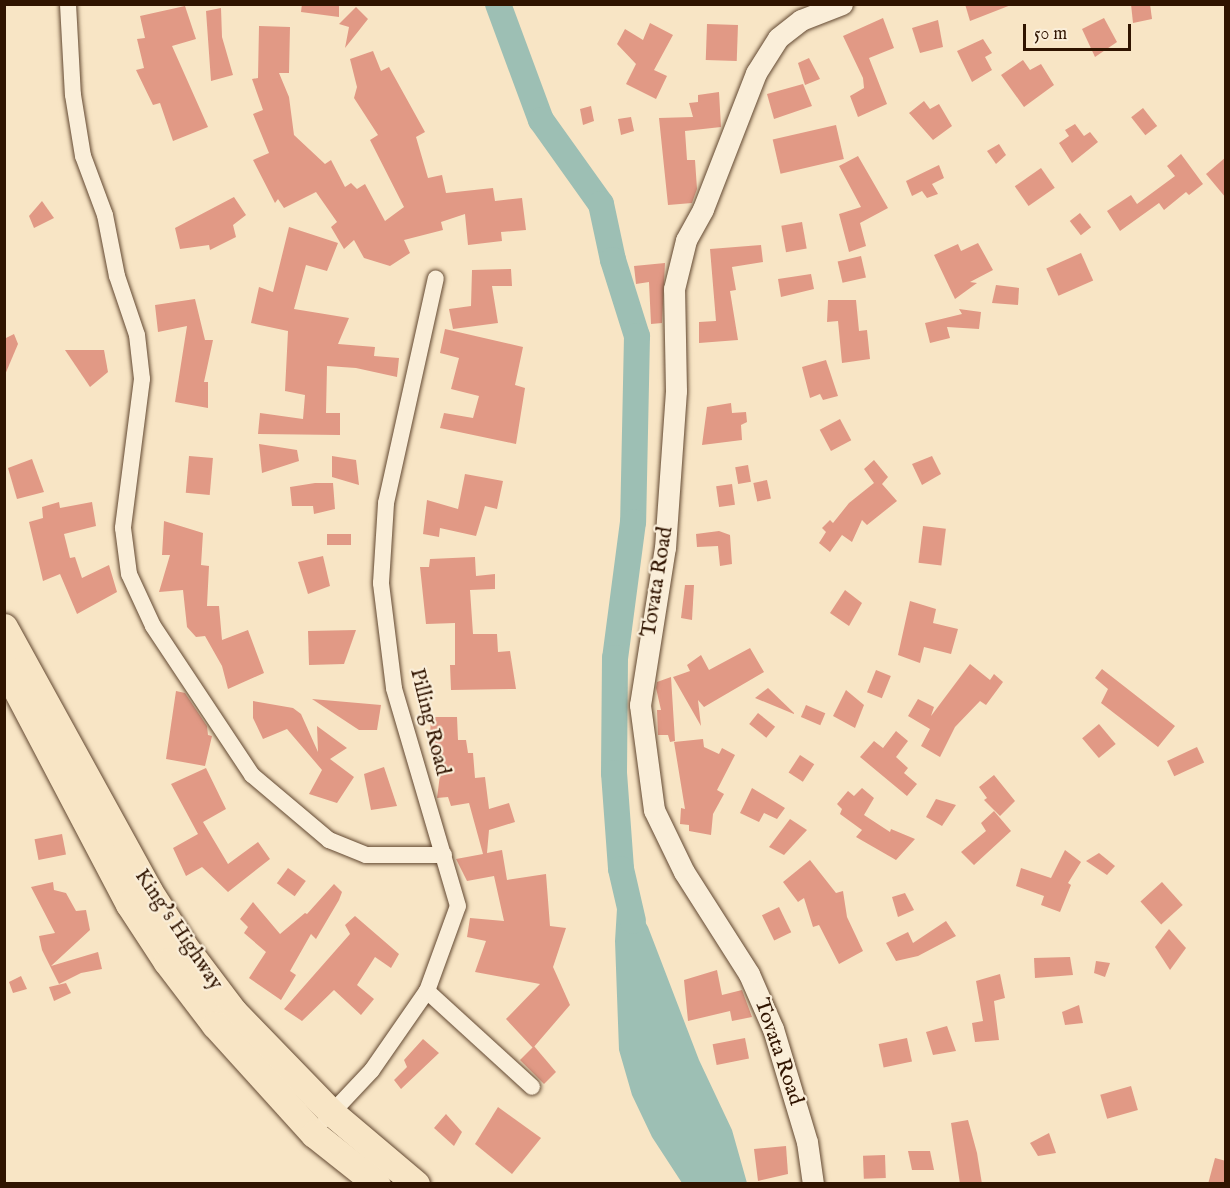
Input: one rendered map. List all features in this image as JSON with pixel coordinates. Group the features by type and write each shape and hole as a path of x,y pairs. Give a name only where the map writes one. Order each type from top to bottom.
{"highway":[{"name":"King's Highway","path":"4,627 148,891 184,946 234,1012 332,1113 416,1184"},
{"name":"King's Highway","path":"4,666 129,904 215,1025 314,1134 370,1181"}],"street":[{"path":"68,4 73,95 83,156 105,215 117,276 137,335 142,379 123,528 129,574 153,626 252,775 329,840 366,855 444,855"},
{"name":"Tovata Road","path":"813,1184 807,1142 765,1011 749,974 684,872 654,810 640,705 665,548 676,391 674,289 686,240 703,208 756,73 778,38 801,20 842,4"},
{"name":"Pilling Road","path":"314,1134 372,1070 427,991 458,906 394,688 381,583 386,503 436,278"},
{"path":"427,991 532,1088"}],"water":[{"path":"619,876 648,927 699,1060 732,1130 747,1183 682,1183 652,1137 632,1095 619,1050 615,941"}],"building":[{"path":"302,4 339,4 339,17 301,12"},
{"path":"965,4 1011,4 1011,5 970,21"},
{"path":"1131,4 1150,4 1152,19 1133,23"},
{"path":"185,6 196,39 172,46 208,127 173,141 160,103 153,105 136,70 144,68 137,39 145,38 140,16"},
{"path":"356,7 368,19 345,48 349,27 339,24"},
{"path":"221,8 222,37 233,75 211,81 206,11"},
{"path":"883,18 894,48 869,58 887,104 858,117 850,96 864,88 863,78 843,36"},
{"path":"1104,18 1117,42 1095,57 1082,29"},
{"path":"938,20 943,47 920,53 912,28"},
{"path":"650,23 673,35 654,70 667,76 656,99 626,84 636,64 617,44 625,29 643,40"},
{"path":"707,24 738,25 737,61 706,60"},
{"path":"259,26 290,27 289,73 279,73 289,97 294,135 325,164 331,160 345,187 351,183 357,189 365,184 385,221 404,207 370,140 378,135 354,98 357,87 350,59 373,51 381,71 389,67 425,132 416,137 428,178 442,175 446,193 493,188 495,201 522,198 526,230 501,232 502,241 468,245 465,214 441,222 443,230 404,240 410,253 390,266 364,258 354,240 344,249 331,227 337,222 316,192 284,208 278,199 275,203 253,160 269,153 253,114 263,110 252,79 258,78"},
{"path":"983,39 992,53 985,57 992,70 972,82 957,51"},
{"path":"809,58 820,79 805,85 798,63"},
{"path":"1023,60 1030,70 1041,64 1054,85 1024,107 1001,75"},
{"path":"803,84 812,106 774,119 767,94"},
{"path":"719,92 721,127 685,131 687,160 695,160 697,189 692,203 668,205 659,118 693,117 689,103 698,102 698,95"},
{"path":"924,101 930,109 939,104 952,126 933,140 909,113"},
{"path":"591,106 594,121 583,125 580,109"},
{"path":"1143,108 1157,126 1145,135 1131,117"},
{"path":"631,117 634,131 621,135 618,119"},
{"path":"1075,124 1084,136 1090,132 1098,142 1072,163 1059,143 1069,136 1065,130"},
{"path":"836,125 844,159 781,174 773,140"},
{"path":"999,144 1006,155 996,164 987,151"},
{"path":"1181,154 1203,184 1189,195 1186,192 1164,210 1159,203 1120,231 1107,211 1131,195 1137,204 1175,176 1167,166"},
{"path":"858,156 888,208 860,223 866,246 849,252 839,214 861,207 839,166"},
{"path":"1226,157 1226,198 1206,174"},
{"path":"939,165 944,178 932,184 938,194 927,198 922,191 912,196 906,181"},
{"path":"1041,168 1055,188 1029,206 1015,186"},
{"path":"234,197 246,215 233,225 236,237 210,250 209,245 180,249 175,228"},
{"path":"42,201 54,218 34,228 29,216"},
{"path":"1080,213 1091,227 1081,235 1070,221"},
{"path":"802,222 807,249 786,252 781,226"},
{"path":"289,227 338,243 327,271 306,265 294,309 349,318 338,344 375,347 374,356 399,358 397,377 356,368 327,366 326,413 340,413 340,435 258,434 260,413 303,419 305,395 285,391 288,331 251,323 259,287 273,292"},
{"path":"978,243 993,270 970,282 977,283 955,299 934,255 958,244 961,251"},
{"path":"761,245 763,262 732,267 736,290 730,291 738,340 699,343 699,322 716,321 710,249"},
{"path":"1081,253 1093,280 1058,296 1046,268"},
{"path":"861,256 866,277 843,283 838,261"},
{"path":"665,263 662,323 651,324 649,282 636,284 634,266"},
{"path":"511,269 512,286 492,286 498,323 453,329 449,309 471,306 472,270"},
{"path":"811,274 814,289 781,297 778,279"},
{"path":"996,285 1019,288 1018,305 992,303"},
{"path":"195,299 205,340 213,340 204,382 208,382 208,408 175,402 187,326 158,332 155,305"},
{"path":"828,300 856,300 859,331 867,330 870,359 842,363 838,321 827,322"},
{"path":"959,309 981,312 979,329 947,327 950,338 930,343 925,323 962,314"},
{"path":"445,329 523,347 515,385 525,388 516,444 440,428 444,413 473,418 479,396 451,389 459,358 440,353"},
{"path":"14,334 18,344 4,377 4,339"},
{"path":"65,350 104,350 108,372 90,387"},
{"path":"826,360 838,396 823,400 820,394 810,398 802,367"},
{"path":"731,403 732,413 746,412 747,422 741,425 742,440 702,445 707,407"},
{"path":"840,419 851,440 831,451 820,430"},
{"path":"259,444 297,450 299,461 262,473"},
{"path":"189,456 213,458 210,495 186,493"},
{"path":"332,456 356,460 359,485 332,477"},
{"path":"932,456 941,474 922,485 912,464"},
{"path":"32,459 44,492 17,499 8,468"},
{"path":"874,460 888,477 882,484 897,501 867,525 862,520 852,542 842,535 830,552 819,543 826,532 822,528 830,520 833,523 849,503 874,483 864,469"},
{"path":"748,465 751,482 738,484 735,467"},
{"path":"465,474 503,481 497,509 485,506 476,536 440,528 439,537 423,534 427,500 458,509"},
{"path":"767,480 771,499 757,501 753,483"},
{"path":"333,483 335,509 314,514 313,506 292,506 290,487"},
{"path":"732,484 735,505 719,507 716,486"},
{"path":"59,502 60,508 92,502 96,526 64,534 70,558 75,557 82,578 109,565 117,592 77,614 60,574 43,581 29,522 43,518 42,507"},
{"path":"164,521 203,533 201,565 209,566 207,606 219,606 222,640 248,630 264,673 228,689 222,666 205,636 196,637 187,627 183,590 159,592 170,555 162,555"},
{"path":"923,526 946,529 941,566 918,563"},
{"path":"719,531 730,535 732,564 720,566 718,546 697,547 696,534"},
{"path":"327,534 351,534 351,545 327,545"},
{"path":"323,556 330,586 308,594 298,562"},
{"path":"475,557 476,576 495,574 495,589 470,590 473,634 497,634 498,652 510,651 516,689 451,690 450,665 455,665 455,623 426,624 420,567 429,567 430,559"},
{"path":"685,585 694,585 692,620 681,618"},
{"path":"845,590 862,603 849,626 830,613"},
{"path":"910,601 936,609 933,623 958,629 951,654 924,647 920,663 898,655"},
{"path":"356,630 344,664 309,665 308,631"},
{"path":"750,648 764,672 704,707 698,700 701,726 673,677 690,671 687,665 701,655 709,670"},
{"path":"970,664 990,680 994,674 1003,682 986,705 980,701 955,727 940,757 921,746 930,729 908,716 918,699 934,707 931,716"},
{"path":"1102,669 1175,726 1158,747 1101,703 1108,689 1095,678"},
{"path":"876,670 891,676 882,698 867,692"},
{"path":"671,677 675,741 670,742 668,735 658,735 657,710 661,710 656,688 657,682"},
{"path":"768,688 794,713 794,714 755,698"},
{"path":"846,690 864,705 855,728 833,716"},
{"path":"176,691 185,693 207,726 208,735 212,736 205,766 166,759"},
{"path":"312,699 381,705 377,730 359,730"},
{"path":"253,701 293,708 301,714 318,752 317,726 347,748 330,759 354,777 337,803 309,794 322,770 287,729 263,739 253,718"},
{"path":"806,705 825,713 820,725 801,717"},
{"path":"758,713 775,727 766,738 749,724"},
{"path":"431,717 457,717 458,740 466,740 468,753 473,753 475,778 485,777 489,809 509,803 515,822 489,830 487,853 502,850 507,880 546,874 550,926 566,928 553,967 570,1005 533,1048 506,1019 540,984 475,972 486,941 467,937 470,918 504,921 494,876 467,881 456,859 483,854 469,803 451,806 448,797 437,798 440,775 436,775 430,736"},
{"path":"1099,724 1116,744 1099,758 1082,738"},
{"path":"896,731 908,741 896,757 908,768 904,773 917,784 907,796 860,757 874,741 883,748"},
{"path":"703,739 704,747 719,754 722,748 735,755 717,790 724,794 713,814 711,835 689,831 689,825 680,824 681,808 685,809 674,742"},
{"path":"1197,747 1204,762 1174,776 1167,761"},
{"path":"800,755 814,764 803,782 789,773"},
{"path":"384,767 397,806 371,810 364,774"},
{"path":"206,768 226,809 203,822 228,864 258,842 270,859 228,892 202,867 186,876 173,848 198,834 171,784"},
{"path":"994,775 1015,801 1000,816 984,800 987,798 979,787"},
{"path":"752,788 785,808 777,819 764,813 759,822 740,813"},
{"path":"862,788 874,798 864,815 890,832 891,829 915,839 896,860 856,837 862,830 840,814 842,809 837,804 848,791 854,796"},
{"path":"936,799 956,805 942,826 926,817"},
{"path":"994,811 1011,831 974,865 961,852 986,831 981,823"},
{"path":"790,819 807,830 784,855 769,847"},
{"path":"62,834 66,855 39,860 35,839"},
{"path":"1065,850 1081,862 1068,883 1071,885 1060,912 1041,905 1044,896 1016,886 1021,868 1051,878"},
{"path":"1099,853 1115,866 1107,875 1086,861"},
{"path":"810,860 836,893 843,891 847,917 863,951 839,964 819,925 813,927 804,898 798,902 783,882"},
{"path":"288,868 306,881 295,896 277,883"},
{"path":"53,882 54,890 66,893 76,911 86,910 90,930 51,966 98,952 102,969 81,973 59,984 42,950 39,936 55,933 31,887"},
{"path":"1162,882 1183,905 1161,924 1140,901"},
{"path":"334,884 342,892 339,900 316,939 311,934 290,971 296,975 281,1000 249,978 266,952 244,933 248,927 240,919 253,902 280,934 305,913 307,914"},
{"path":"905,893 914,910 898,917 892,897"},
{"path":"779,907 791,932 774,940 762,915"},
{"path":"355,916 399,954 391,968 375,957 357,985 374,999 361,1015 334,990 302,1021 284,1009 350,934 345,925"},
{"path":"946,921 956,936 918,956 896,961 886,943 908,932 913,943"},
{"path":"1169,929 1186,948 1170,970 1155,947"},
{"path":"1070,957 1073,975 1035,978 1034,958"},
{"path":"1096,961 1110,963 1105,977 1094,973"},
{"path":"717,970 722,995 742,990 752,1017 732,1021 730,1011 688,1021 684,980"},
{"path":"1000,974 1005,998 994,1001 999,1040 975,1042 972,1023 983,1021 976,981"},
{"path":"21,976 27,989 13,993 9,982"},
{"path":"66,983 71,993 54,1001 49,987"},
{"path":"1079,1005 1083,1023 1065,1025 1062,1012"},
{"path":"947,1026 956,1051 933,1055 926,1032"},
{"path":"745,1038 749,1059 717,1065 713,1044"},
{"path":"907,1038 912,1061 884,1068 879,1044"},
{"path":"423,1039 439,1053 401,1089 394,1080 407,1067 404,1060"},
{"path":"534,1046 556,1072 544,1084 520,1060"},
{"path":"1131,1086 1138,1110 1107,1119 1100,1095"},
{"path":"498,1107 541,1138 512,1174 475,1144"},
{"path":"446,1114 462,1132 454,1146 434,1128"},
{"path":"968,1120 982,1184 960,1184 951,1123"},
{"path":"1049,1133 1056,1153 1038,1156 1030,1143"},
{"path":"786,1146 788,1174 758,1181 754,1149"},
{"path":"908,1151 930,1151 934,1170 912,1170"},
{"path":"885,1155 886,1178 864,1179 863,1156"},
{"path":"1215,1158 1226,1161 1226,1184 1208,1184"}],"waterway":[{"path":"498,4 541,120 601,204 613,260 637,336 633,522 615,658 614,773 621,869 633,921"}]}
